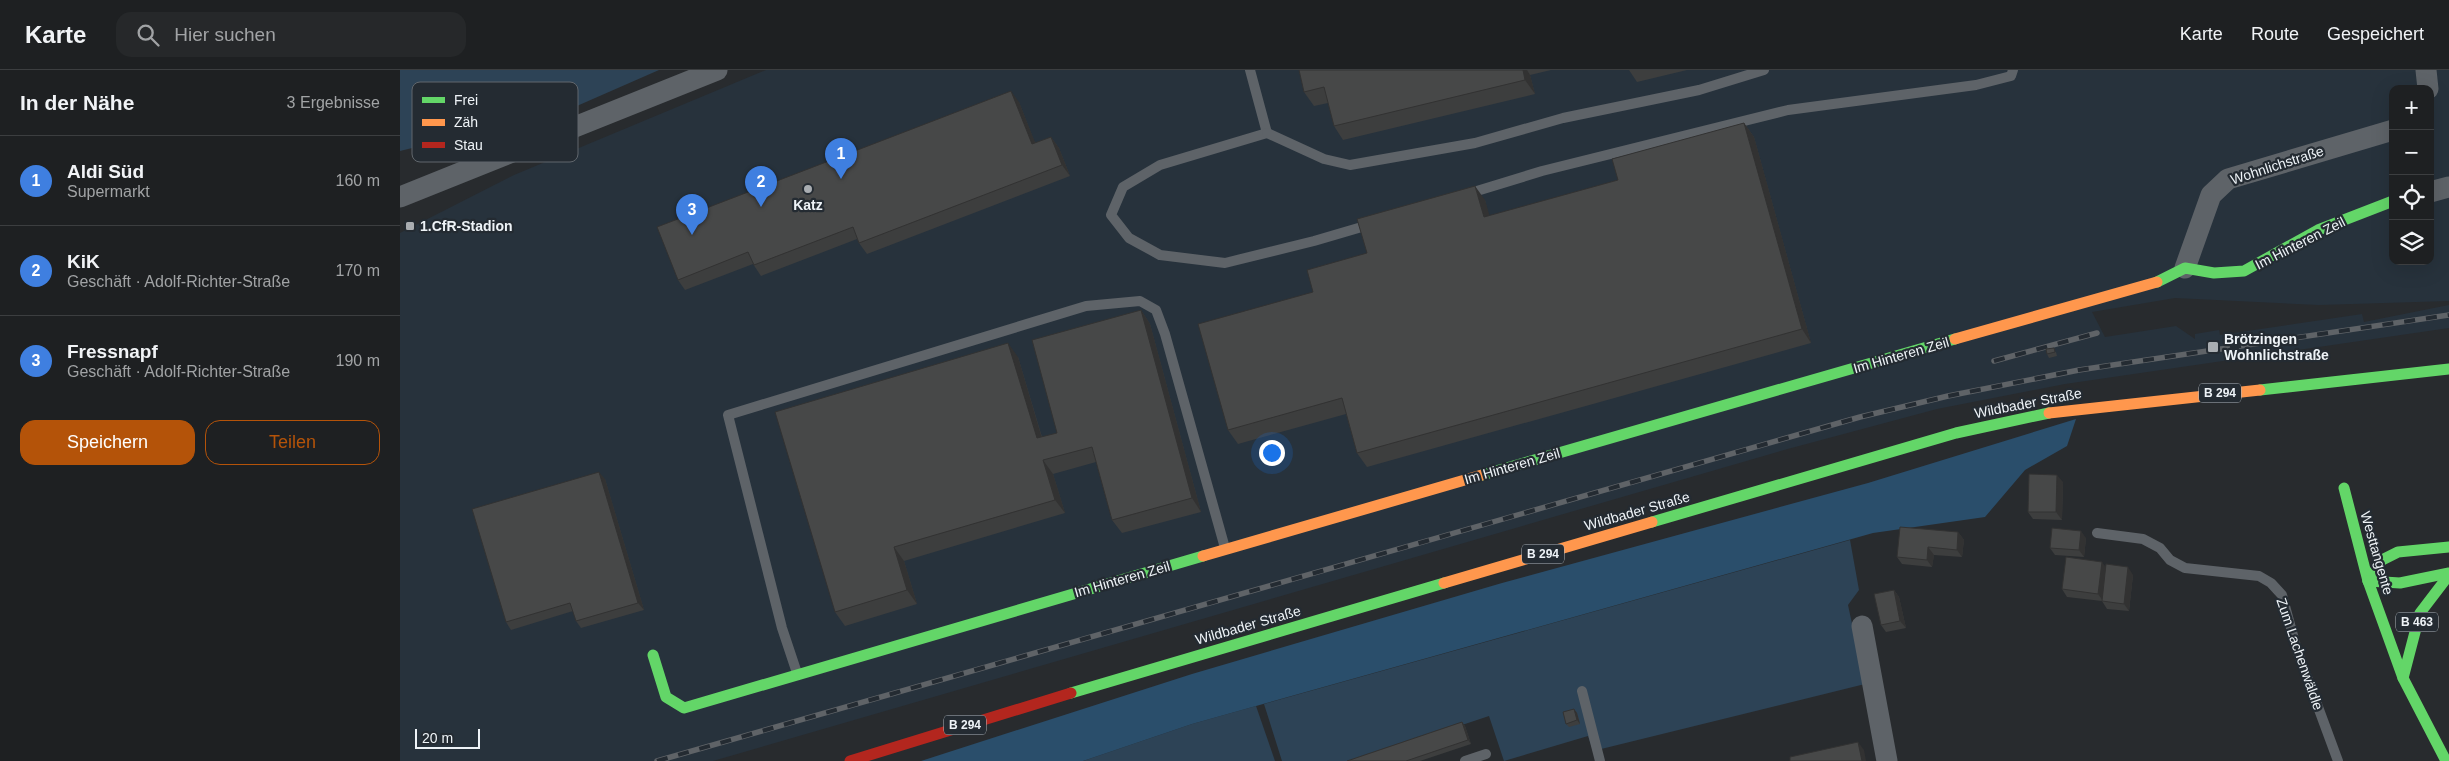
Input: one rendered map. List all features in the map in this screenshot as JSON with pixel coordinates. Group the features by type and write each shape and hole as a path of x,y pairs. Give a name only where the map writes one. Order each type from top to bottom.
{"main road":[{"name":"Im Hinteren Zeil","path":"653,656 666,698 684,708 1225,549 2159,281 2185,268 2214,273 2244,271 2318,230 2389,203"},
{"name":"Wildbader Straße","path":"850,761 1081,690 1956,432 2062,410 2293,388 2449,369"},
{"name":"Westtangente","path":"2344,488 2368,581 2402,678 2446,761"},
{"path":"2368,581 2382,560 2398,552 2449,547"},
{"name":"B 463","path":"2368,581 2400,584 2449,574"},
{"name":"B 463","path":"2402,678 2420,613 2449,574"}],"street":[{"path":"578,125 717,70"},
{"path":"2426,70 2428,85"},
{"name":"Wohnlichstraße","path":"2185,268 2212,195 2228,179 2389,131"},
{"path":"400,196 486,162"},
{"path":"2434,191 2449,187"},
{"path":"1862,626 1887,761"}],"lane":[{"path":"1250,70 1267,133"},
{"path":"1380,221 1314,241 1225,262 1160,255 1129,238 1111,216 1123,188 1160,165 1267,133 1324,159 1350,164 1475,143 1563,118 1699,90 1764,70"},
{"path":"1453,198 1542,171 1788,110 1976,85 2010,76 2013,70"},
{"path":"797,674 782,628 728,415 1086,306 1140,301 1156,310 1165,334 1225,549"},
{"name":"Zum Lachenwäldle","path":"2097,533 2143,539 2160,548 2170,560 2185,568 2259,576 2271,583 2282,594 2297,650 2338,761"},
{"path":"1582,691 1600,761"},
{"path":"1465,761 1486,754"}],"shaded area":[{"path":"400,70 659,70 578,105 578,82 412,82 412,148 400,151"},
{"path":"766,70 2449,70 2449,301 2319,305 2175,298 2092,312 2105,337 2176,326 2195,339 2195,334 2219,330 2220,335 2362,314 2364,322 2449,305 2449,328 2065,384 1937,409 1784,450 713,761 400,761 400,233 514,175 545,162 578,162 578,148"},
{"path":"2076,419 2067,446 2025,470 1985,517 1873,533 1192,724 1083,761 921,761 1192,674 1502,583 1868,483"},
{"path":"1850,540 1859,590 1848,605 1865,684 1593,751 1588,736 1504,761 1489,716 1354,761 1282,761 1264,704"},
{"path":"1256,706 1275,761 1083,761 1192,724"}],"building":[{"path":"1299,70 1523,70 1525,80 1334,126 1324,87 1304,92"},
{"path":"1011,91 1032,144 1051,137 1062,165 859,243 853,227 754,265 748,252 678,280 657,227"},
{"path":"1744,123 1802,329 1357,453 1342,398 1228,430 1198,324 1313,292 1307,270 1367,253 1357,219 1475,186 1484,217 1618,180 1612,159"},
{"path":"1141,310 1192,498 1112,520 1092,447 1043,460 1055,500 894,547 907,590 835,612 775,412 1008,343 1037,438 1057,433 1032,340"},
{"path":"2054,348 2055,352 2047,354 2046,349"},
{"path":"599,472 638,603 576,621 570,603 506,622 472,509"},
{"path":"2029,474 2057,475 2056,512 2028,512"},
{"path":"1900,527 1958,532 1957,550 1928,547 1927,560 1897,557"},
{"path":"2052,528 2081,531 2079,550 2050,548"},
{"path":"2066,557 2102,562 2098,594 2062,589"},
{"path":"2106,564 2128,567 2124,604 2102,601"},
{"path":"1894,590 1900,621 1881,625 1874,594"},
{"path":"1574,709 1577,720 1566,724 1563,712"},
{"path":"1462,722 1468,740 1406,761 1347,761"},
{"path":"1858,742 1862,761 1790,761 1790,757"}],"railway":[{"path":"657,761 1860,417 1948,396 2079,370 2449,315"},
{"path":"1994,361 2097,333"}],"traffic: fast":[{"path":"2157,282 2185,268 2214,273 2244,271 2318,230 2389,203"},
{"path":"1482,475 1955,339"},
{"path":"2260,390 2449,369"},
{"path":"1652,522 1956,433 2049,413"},
{"path":"2344,488 2368,581 2403,678 2446,761"},
{"path":"2368,581 2382,560 2398,552 2449,547"},
{"path":"653,655 666,697 684,708 1203,556"},
{"path":"2368,581 2400,583 2449,573"},
{"path":"2403,678 2420,613 2449,575"},
{"path":"1071,693 1444,583"}],"traffic: slow":[{"path":"1955,339 2157,282"},
{"path":"2049,413 2260,390"},
{"path":"1203,556 1482,475"},
{"path":"1444,583 1652,522"}],"traffic: jam":[{"path":"850,761 1071,693"}],"place":[{"name":"Aldi Süd","path":"841,179"},
{"name":"Katz","path":"808,189"},
{"name":"KiK","path":"761,207"},
{"name":"1.CfR-Stadion","path":"410,226"},
{"name":"Fressnapf","path":"692,235"},
{"name":"Brötzingen Wohnlichstraße","path":"2213,347"}]}
